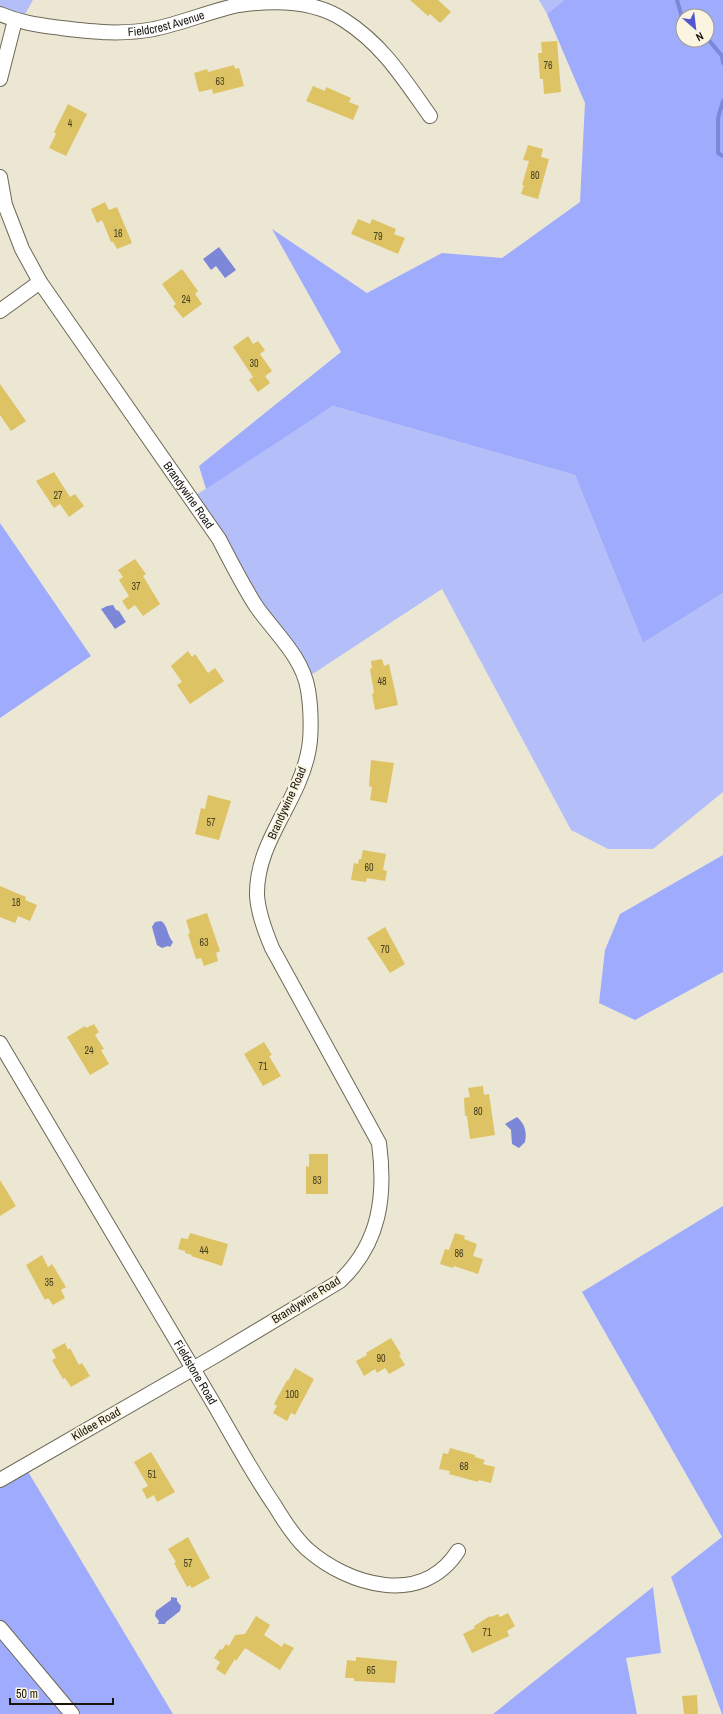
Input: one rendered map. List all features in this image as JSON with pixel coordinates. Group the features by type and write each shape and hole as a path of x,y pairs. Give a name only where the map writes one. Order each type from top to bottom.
{"street":[{"name":"Fieldcrest Avenue","path":"0,14 21,22 102,34 116,34 155,29 239,5 272,2 305,4 343,19 371,40 392,61 430,116"},
{"path":"0,79 15,20"},
{"name":"Brandywine Road","path":"0,177 5,205 22,249 40,282 220,539 240,581 257,607 296,658 305,678 308,690 310,740 308,754 300,778 267,848 259,874 257,896 262,923 272,948 379,1143 382,1170 379,1216 372,1237 365,1251 350,1272 340,1281 193,1369"},
{"path":"0,311 40,282"},
{"name":"Fieldstone Road","path":"0,1043 259,1483 293,1533 320,1559 351,1576 383,1585 406,1586 418,1583 434,1575 452,1560 458,1551"},
{"name":"Kildee Road","path":"0,1480 193,1369"},
{"path":"0,1628 72,1714"}],"shaded area":[{"path":"0,0 33,0 20,23 0,14"},
{"path":"539,0 564,0 547,14"},
{"path":"564,0 723,0 723,593 643,643 575,475 333,406 206,489 199,466 341,352 272,229 367,293 442,253 502,258 580,202 585,103 547,14"},
{"path":"219,247 236,270 225,278 216,266 211,270 203,259"},
{"path":"333,406 575,475 643,643 723,593 723,792 653,849 608,849 571,830 442,589 302,681 190,499"},
{"path":"0,523 91,656 0,718"},
{"path":"113,605 126,622 115,629 101,609"},
{"path":"723,855 723,972 635,1020 599,1003 605,950 620,914"},
{"path":"161,921 165,925 173,942 170,947 168,946 162,948 157,945 152,927 155,922"},
{"path":"517,1117 524,1125 526,1135 525,1142 519,1148 512,1144 511,1130 505,1124"},
{"path":"723,1206 722,1714 671,1577 722,1537 582,1292"},
{"path":"24,1465 173,1714 0,1714 0,1478"},
{"path":"653,1587 661,1653 626,1658 637,1714 493,1714"},
{"path":"171,1597 177,1598 177,1601 181,1606 180,1611 165,1624 158,1624 159,1621 155,1616 156,1611 171,1600"}],"building":[{"path":"410,0 438,0 451,12 440,23 430,14 428,16"},
{"path":"557,41 561,92 544,94 543,79 540,79 538,53 542,53 541,42"},
{"path":"234,65 235,69 239,68 244,86 213,94 212,89 199,92 194,73 207,69 208,72"},
{"path":"313,86 325,91 326,87 351,98 349,102 359,106 353,120 306,101"},
{"path":"68,104 87,114 66,156 49,148 56,134 54,132"},
{"path":"528,145 543,149 541,157 549,159 538,199 521,194 529,161 523,160"},
{"path":"105,202 109,210 117,207 132,243 117,249 113,242 111,242 102,220 97,223 91,209"},
{"path":"358,219 370,224 372,219 396,229 394,234 405,238 398,254 351,234"},
{"path":"182,269 198,291 195,294 202,304 183,318 173,306 176,304 162,284"},
{"path":"248,336 253,344 258,341 265,350 260,354 272,371 265,376 270,383 258,392 249,380 253,377 233,347"},
{"path":"0,384 26,421 11,431 0,415"},
{"path":"54,472 70,497 75,494 84,506 69,517 60,504 54,508 36,481"},
{"path":"135,559 146,574 143,576 160,604 143,616 135,605 128,610 122,601 129,596 119,580 123,577 118,570"},
{"path":"188,651 192,657 195,654 208,673 215,668 224,681 190,704 177,685 182,682 171,666"},
{"path":"382,659 384,666 389,664 398,705 375,710 372,694 374,693 370,669 372,668 371,661"},
{"path":"371,760 394,763 387,803 370,800 372,787 369,786"},
{"path":"208,795 231,801 219,840 195,834 201,808 205,809"},
{"path":"363,850 386,854 383,870 387,871 385,881 367,878 366,882 351,880 354,863 358,864"},
{"path":"0,886 26,897 25,900 37,905 30,921 18,916 15,923 0,917"},
{"path":"207,913 220,951 216,953 218,961 204,966 201,958 196,959 188,934 190,933 186,920"},
{"path":"385,927 405,964 390,973 367,938"},
{"path":"94,1024 99,1032 95,1035 104,1049 101,1050 109,1064 90,1075 67,1037 85,1026 86,1028"},
{"path":"264,1042 272,1055 269,1056 281,1076 263,1086 244,1054"},
{"path":"483,1086 484,1095 489,1094 495,1135 470,1139 467,1116 465,1116 464,1098 470,1097 468,1088"},
{"path":"309,1154 328,1154 328,1194 306,1194 306,1166 309,1167"},
{"path":"0,1180 16,1206 0,1216"},
{"path":"190,1233 228,1244 222,1266 191,1256 192,1255 185,1253 185,1251 178,1249 181,1238 188,1239"},
{"path":"455,1233 465,1236 464,1239 477,1244 473,1256 483,1259 478,1274 454,1266 453,1268 440,1264 445,1249 449,1250"},
{"path":"42,1255 48,1267 52,1264 66,1287 61,1290 65,1298 53,1305 48,1298 45,1300 26,1265"},
{"path":"391,1338 401,1354 399,1355 405,1365 389,1374 385,1368 377,1373 375,1369 364,1376 356,1361"},
{"path":"65,1343 68,1350 70,1348 79,1365 82,1363 90,1376 71,1387 65,1378 63,1379 52,1360 56,1358 52,1350"},
{"path":"295,1368 314,1379 295,1415 291,1413 287,1421 273,1413 277,1406 274,1404"},
{"path":"450,1448 475,1455 475,1457 485,1460 483,1464 495,1467 491,1483 479,1480 478,1482 449,1474 450,1471 439,1469 443,1453 448,1454"},
{"path":"151,1452 175,1492 157,1502 154,1495 147,1499 142,1489 148,1486 134,1462"},
{"path":"188,1537 210,1578 192,1588 190,1585 187,1587 174,1563 176,1562 168,1549"},
{"path":"508,1613 515,1626 507,1631 509,1636 472,1653 463,1634 475,1628 474,1626 490,1616 491,1617 498,1614 500,1617"},
{"path":"256,1616 270,1625 264,1635 282,1647 284,1643 294,1648 280,1670 245,1648 236,1661 235,1659 225,1675 216,1669 220,1662 214,1658 220,1649 222,1650 226,1644 229,1646 235,1635 245,1634"},
{"path":"356,1657 397,1661 395,1683 354,1681 354,1678 345,1678 347,1660 356,1661"},
{"path":"697,1695 698,1714 684,1714 682,1696"}],"waterway":[{"path":"677,0 679,8"},
{"path":"715,48 722,56 723,63"},
{"path":"723,101 718,118 718,153 723,156"}]}
